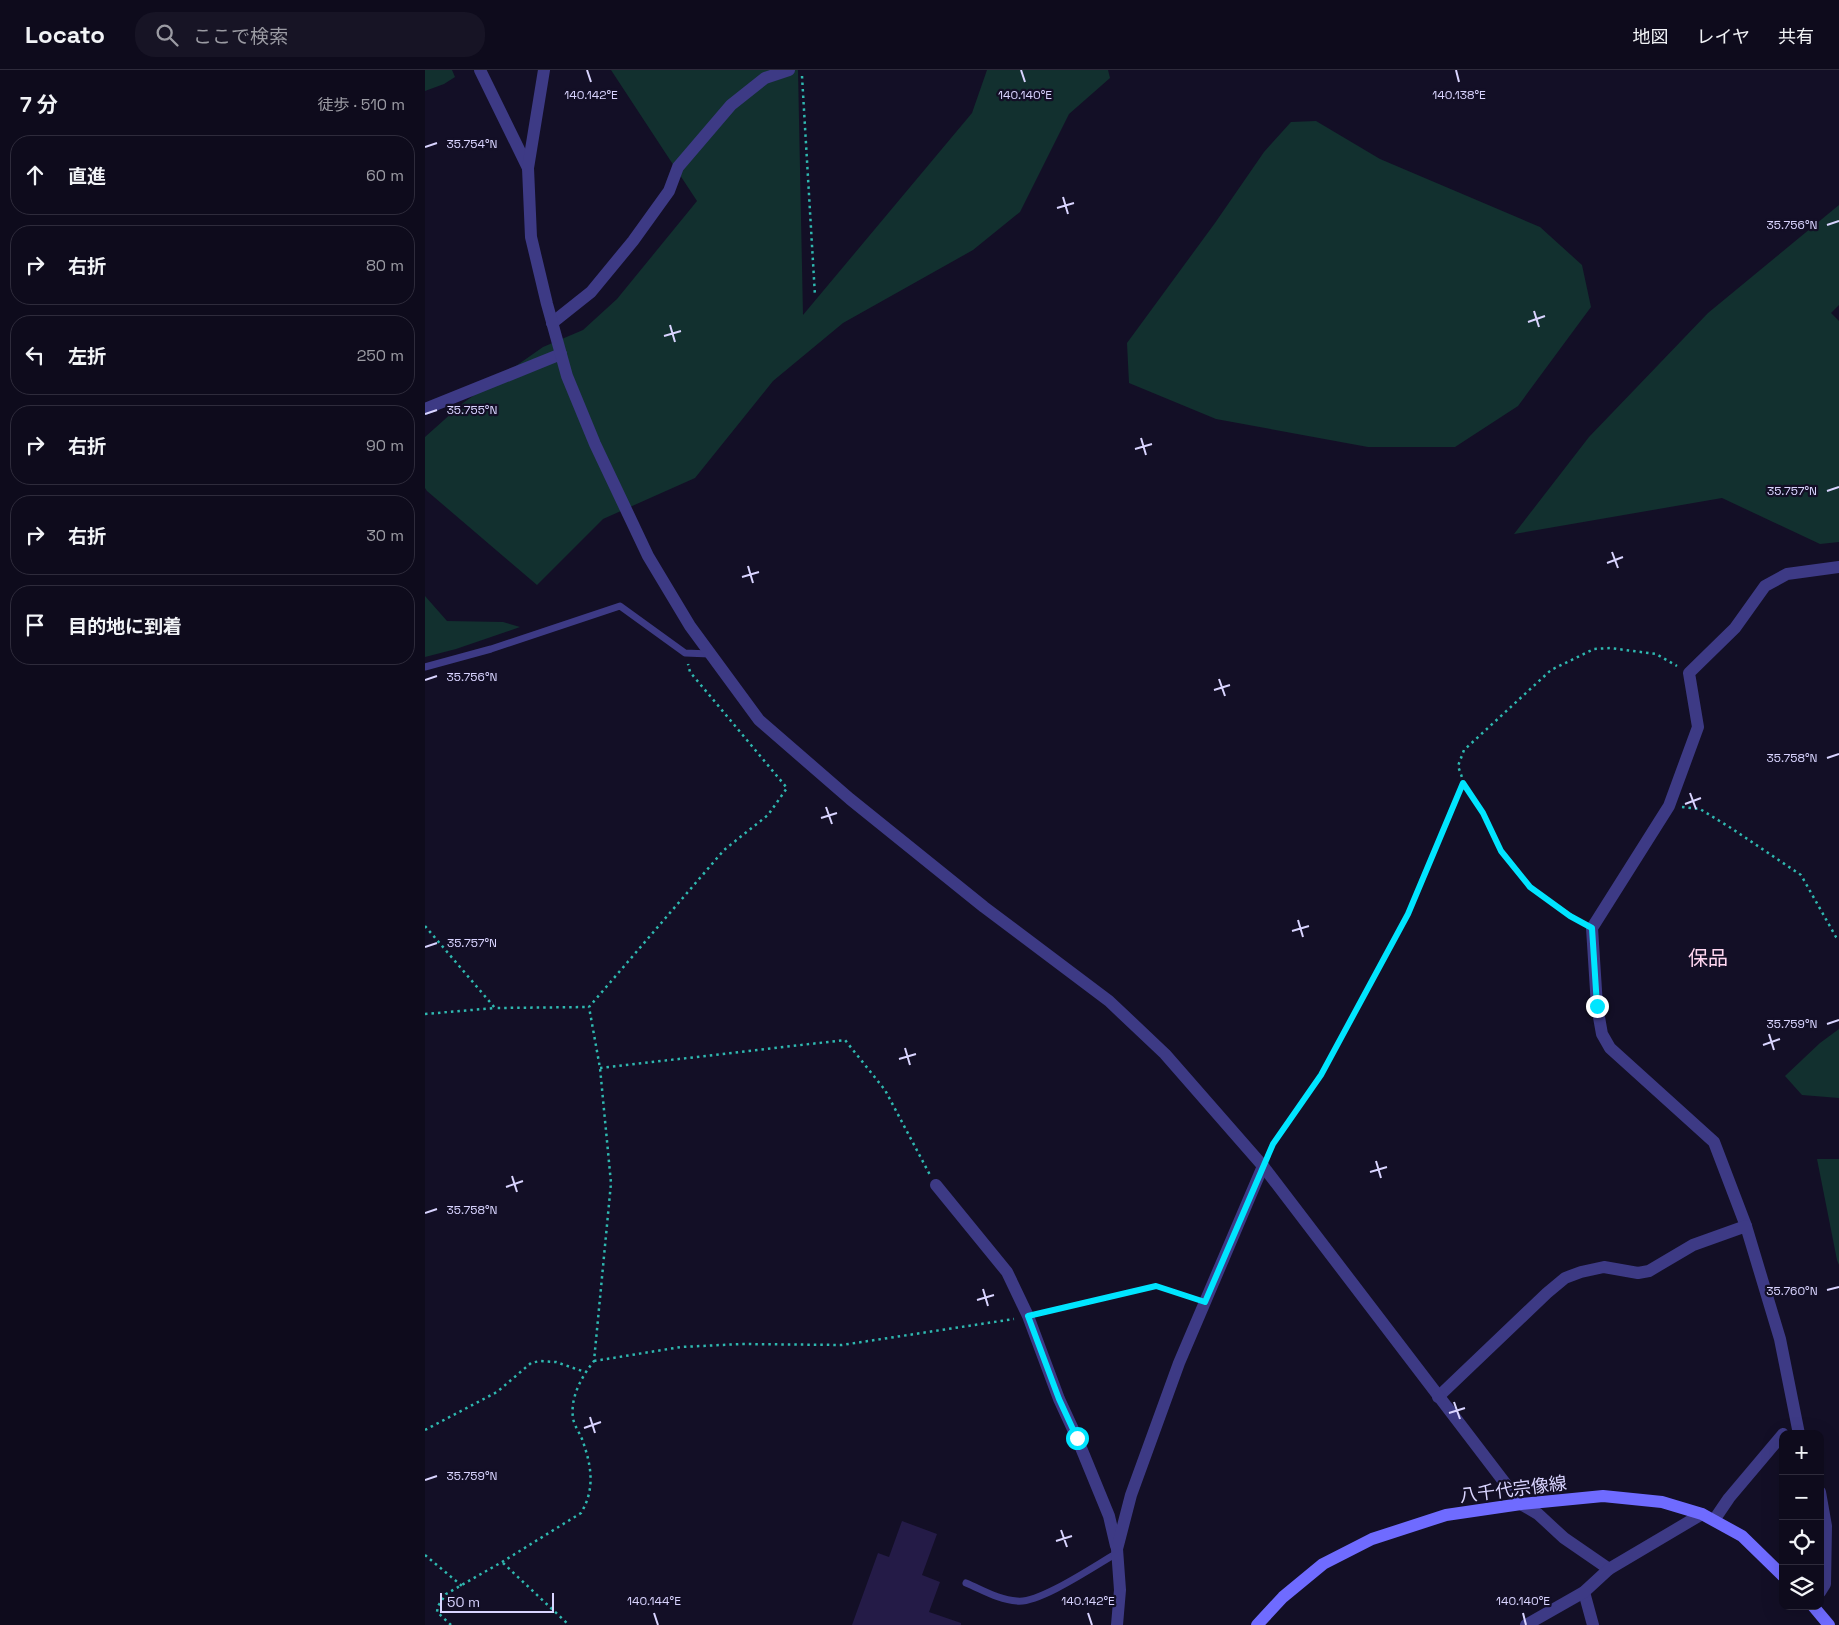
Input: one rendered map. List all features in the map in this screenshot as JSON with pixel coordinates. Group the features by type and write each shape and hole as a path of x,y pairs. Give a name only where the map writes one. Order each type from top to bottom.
{"main road":[{"name":"八千代宗像線","path":"1257,1625 1283,1597 1323,1564 1372,1539 1446,1515 1521,1504 1603,1496 1662,1502 1702,1514 1742,1536 1779,1572"},
{"path":"1816,1610 1829,1625"}],"street":[{"path":"480,70 528,168"},
{"path":"544,70 528,168 531,237 552,323 567,376 595,444 648,556 690,626 759,720 850,799 984,907 1109,1001 1165,1054 1263,1166 1521,1504 1538,1514 1564,1538 1609,1569"},
{"path":"552,323 591,292 633,241 669,191 678,167 731,105 765,78 789,70"},
{"path":"425,409 561,354"},
{"path":"1798,1430 1780,1339 1746,1226 1714,1142 1610,1048 1602,1034 1597,1006 1592,928 1669,806 1698,728 1689,673 1735,628 1765,586 1787,574 1839,568"},
{"path":"1117,1551 1131,1495 1179,1363 1263,1166"},
{"path":"936,1185 1007,1272 1028,1316 1059,1399 1109,1516 1117,1551 1120,1590 1117,1625"},
{"path":"1438,1397 1547,1292 1565,1278 1604,1267 1639,1273 1649,1271 1693,1245 1746,1226"},
{"path":"1786,1430 1795,1419"},
{"path":"1714,1520 1729,1498 1779,1439"},
{"path":"1526,1625 1584,1592 1609,1569 1702,1514"},
{"path":"1824,1515 1826,1526 1824,1586"},
{"path":"1584,1592 1593,1625"}],"lane":[{"path":"425,667 491,648 620,606 685,653 710,654"},
{"path":"966,1583 1001,1599 1019,1602 1041,1596 1117,1551"}],"path":[{"path":"801,70 815,296"},
{"path":"1592,928 1570,916 1530,887 1501,851 1483,813 1463,783 1458,766 1464,750 1551,670 1594,649 1610,648 1656,654 1689,673"},
{"path":"425,1014 495,1008 589,1007 724,850 768,815 787,788 690,672 685,653"},
{"path":"1263,1166 1273,1144 1321,1075 1408,914 1463,783"},
{"path":"1669,806 1699,809 1801,875 1836,938 1839,940"},
{"path":"425,926 495,1008"},
{"path":"451,1625 437,1612 438,1606 446,1594 502,1562 581,1512 588,1501 590,1485 589,1460 573,1418 573,1401 585,1372 594,1361 611,1183 600,1068 589,1007"},
{"path":"600,1068 845,1040 885,1090 936,1185"},
{"path":"594,1361 681,1347 741,1344 842,1345 1028,1316 1156,1286 1205,1302"},
{"path":"425,1430 497,1392 531,1364 539,1361 556,1362 585,1372"},
{"path":"425,1554 462,1586"},
{"path":"502,1562 569,1625"}],"green space":[{"path":"425,70 452,70 455,77 444,84 425,91"},
{"path":"611,70 798,70 803,315 972,113 987,70 1108,70 1110,78 1069,114 1020,212 973,250 843,323 773,381 695,478 603,519 537,585 427,491 425,488 425,437 463,403 543,347 583,330 617,299 697,201"},
{"path":"1316,121 1380,159 1540,227 1582,265 1591,307 1518,406 1455,447 1368,447 1216,419 1129,383 1127,343 1215,223 1264,152 1291,122"},
{"path":"1839,205 1839,305 1831,313 1839,321 1839,542 1820,544 1722,498 1514,534 1589,437 1708,313"},
{"path":"425,596 447,621 503,622 520,627 456,649 425,657"},
{"path":"1839,1029 1839,1098 1802,1095 1785,1076 1820,1043"},
{"path":"1817,1159 1839,1159 1839,1265 1837,1260"}],"building":[{"path":"902,1521 937,1534 922,1575 940,1582 929,1612 961,1623 961,1625 852,1625 878,1553 889,1557"}],"district":[{"name":"保品","path":"1708,958"}],"route":[{"path":"1077,1438 1059,1399 1028,1316 1156,1286 1205,1302 1273,1144 1321,1075 1408,914 1463,783 1483,813 1501,851 1530,887 1570,916 1592,928 1597,1006"}]}
